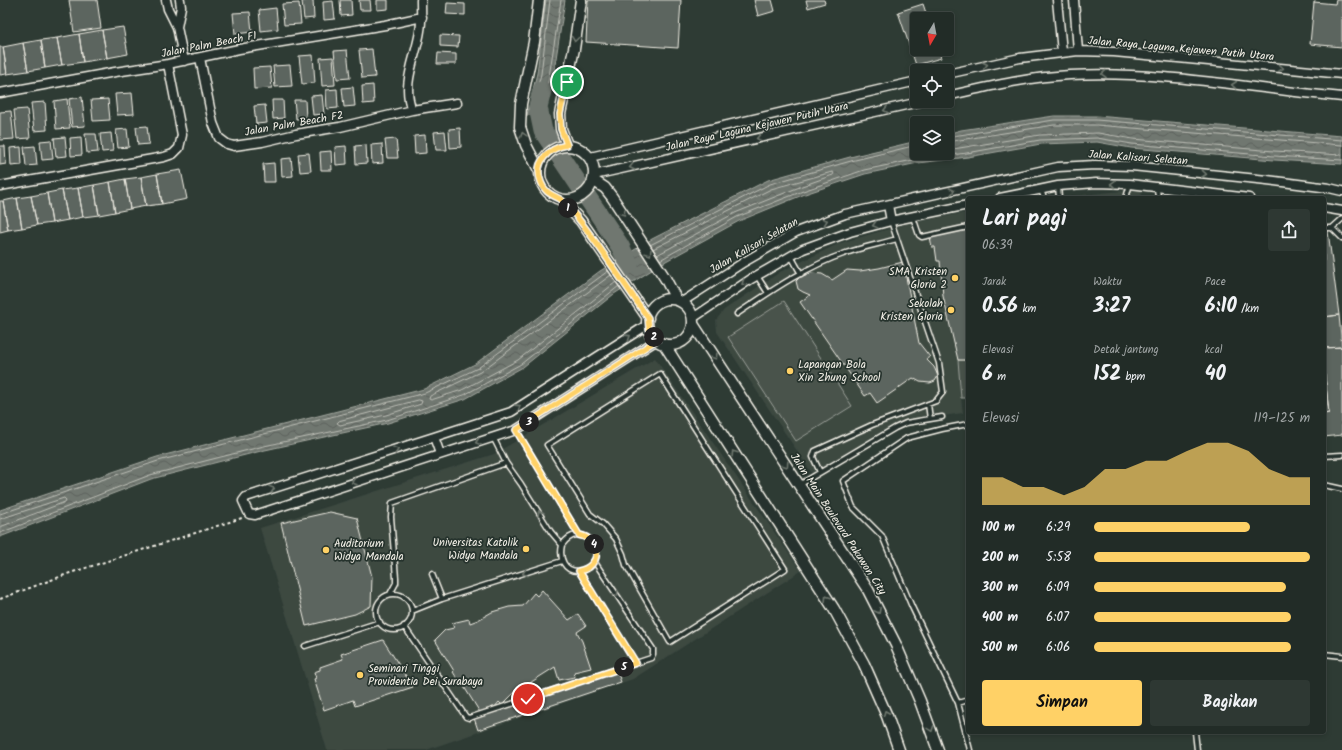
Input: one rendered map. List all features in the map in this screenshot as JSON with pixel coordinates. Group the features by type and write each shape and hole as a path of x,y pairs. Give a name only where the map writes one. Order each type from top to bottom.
{"street":[{"path":"166,0 168,9 177,27 184,61"},
{"path":"177,27 181,8 180,0"},
{"path":"412,110 407,92 408,80 419,37 422,17 421,0"},
{"path":"539,0 534,42 521,104 520,127 526,145 539,170 540,180 545,189 552,196 561,200 581,221 636,301 647,321 651,334 661,342 834,608 867,671 888,716 899,750"},
{"path":"567,145 561,129 560,114 574,49 580,0"},
{"path":"1057,0 1062,52"},
{"path":"1074,0 1078,51"},
{"name":"Jalan Palm Beach F1","path":"0,93 385,25 422,17"},
{"name":"Jalan Raya Laguna Kejawen Putih Utara","path":"954,72 1020,58 1078,51 1114,52 1342,74"},
{"name":"Jalan Palm Beach F2","path":"200,58 213,123 219,138 227,144 234,146 340,127 412,110 457,103"},
{"path":"0,186 164,157 173,154 179,148 182,135 168,64"},
{"path":"954,95 1025,80 1069,75 1112,74 1178,79 1342,97"},
{"name":"Jalan Raya Laguna Kejawen Putih Utara","path":"590,157 910,83"},
{"name":"Jalan Raya Laguna Kejawen Putih Utara","path":"594,178 910,104"},
{"path":"539,170 542,161 548,152 557,147 567,145 576,146 584,150 590,157 593,166 594,178 587,193 579,198 561,200"},
{"name":"Jalan Kalisari Selatan","path":"679,301 796,232 845,214 1058,166 1132,166 1329,188 1342,191"},
{"path":"594,178 605,188 633,228 679,301 690,309 693,321 689,334 681,342 676,344 661,342 516,430 255,515 251,515 243,501 246,497 511,412 647,321 649,312 658,302 670,299 679,301"},
{"path":"1022,196 1043,194 1058,186 1096,183 1130,184 1230,196"},
{"path":"888,205 891,221"},
{"path":"693,321 757,276 803,249 850,232 891,221 966,205"},
{"path":"1326,208 1342,211"},
{"name":"Jalan Main Boulevard Pakuwon City","path":"693,321 871,597 899,652 920,701 938,750"},
{"path":"434,437 440,454"}],"lane":[{"path":"1127,196 1130,184"},
{"path":"1058,186 1059,196"},
{"path":"1156,188 1158,196"},
{"path":"912,217 918,235 922,237 966,227"},
{"path":"1326,228 1332,228 1342,219"},
{"path":"820,472 813,457 814,450 872,425 928,404 936,400 943,392 939,363 891,221"},
{"path":"1332,228 1342,238"},
{"path":"737,314 768,293 813,267 846,253 897,239"},
{"path":"791,256 801,274"},
{"path":"757,276 768,293"},
{"path":"660,374 785,569 670,642 626,565 616,539 603,524 590,514 547,445 660,374"},
{"path":"928,404 930,419"},
{"path":"799,485 895,428 906,423 942,417"},
{"path":"966,424 942,428 907,438 843,481 853,507 882,536 912,607 958,703 970,750"},
{"path":"516,430 579,535"},
{"path":"493,437 506,463 551,532 562,545"},
{"path":"1326,456 1342,455"},
{"path":"390,594 396,583 391,517 392,503 506,463"},
{"path":"1326,485 1342,489"},
{"path":"579,535 590,539 596,550 596,557 592,566 586,570 579,571 566,567 562,561 560,553 562,545 572,536 579,535"},
{"path":"412,611 562,561"},
{"path":"404,626 466,717 470,718 651,658 653,649 594,561"},
{"path":"579,571 636,663"},
{"path":"432,574 442,600"},
{"path":"390,594 402,596 407,600 412,611 410,620 398,629 385,627 377,617 377,606 384,597 390,594"},
{"path":"305,646 380,622"},
{"path":"1326,654 1342,656"},
{"path":"958,703 966,701"},
{"path":"1195,734 1197,750"}],"path":[{"path":"0,599 70,573 251,515"}],"shaded area":[{"path":"1141,189 1142,196 1073,196"},
{"path":"966,212 966,397 961,398 963,413 911,421 816,479 717,332 716,320 724,310 780,272 840,243 909,223"},
{"name":"Lapangan Bola Xin Zhung School","path":"784,301 852,406 796,441 728,337"},
{"name":"Universitas Katolik Widya Mandala","path":"655,358 801,571 633,679 426,750 327,750 260,528 494,454"},
{"path":"958,360 966,360 966,398 961,398"}],"water":[{"path":"546,0 565,0 553,78 544,117 527,115 537,73"},
{"path":"1054,116 1096,116 1342,136 1342,164 1131,148 1097,142 1041,144 954,159 954,132"},
{"path":"910,143 910,160 943,160 918,163 865,174 805,194 739,221 666,261 614,294 523,367 465,399 388,423 265,450 151,479 0,537 0,510 157,457 424,389 475,364 600,271 652,239 768,180 850,157"}],"building":[{"path":"69,0 97,0 101,28 74,32"},
{"path":"313,0 314,18 304,19 302,1"},
{"path":"340,0 351,0 352,15 341,16"},
{"path":"359,0 370,0 371,10 360,10"},
{"path":"377,0 388,0 388,9 377,10"},
{"path":"588,0 681,0 678,48 586,42"},
{"path":"754,0 772,0 775,11 758,16"},
{"path":"806,0 824,0 825,3 808,8"},
{"path":"1336,0 1342,0 1342,47 1310,44 1314,2 1335,4"},
{"path":"333,1 335,19 324,20 323,2"},
{"path":"299,3 301,24 284,25 282,4"},
{"path":"447,3 465,4 465,15 446,14"},
{"path":"923,4 926,12 910,12 910,47 898,12"},
{"path":"276,8 278,29 261,31 259,10"},
{"path":"250,12 252,32 235,34 233,13"},
{"path":"123,27 128,54 107,58 102,30"},
{"path":"102,30 107,58 83,62 79,34"},
{"path":"79,34 83,62 62,65 57,38"},
{"path":"440,35 459,36 458,47 440,46"},
{"path":"57,38 62,65 45,68 41,40"},
{"path":"41,40 45,68 28,71 23,43"},
{"path":"23,43 28,71 7,74 3,47"},
{"path":"0,47 3,47 7,74 0,75"},
{"path":"372,49 375,77 362,78 359,50"},
{"path":"347,50 350,78 337,79 334,51"},
{"path":"438,53 456,54 456,64 437,64"},
{"path":"313,55 315,83 302,84 299,56"},
{"path":"913,56 940,56 941,58 920,64 916,64"},
{"path":"333,57 335,85 322,86 320,58"},
{"path":"290,65 292,86 275,87 273,66"},
{"path":"270,67 272,88 254,89 253,68"},
{"path":"373,85 374,103 363,104 362,86"},
{"path":"353,87 355,106 344,107 342,88"},
{"path":"337,89 338,108 327,109 326,90"},
{"path":"132,93 134,114 117,115 115,94"},
{"path":"322,95 324,114 313,115 311,96"},
{"path":"82,97 85,126 72,127 69,99"},
{"path":"67,99 70,128 56,129 54,101"},
{"path":"108,99 110,120 93,121 91,100"},
{"path":"272,100 283,100 284,118 273,119"},
{"path":"294,100 305,100 306,118 296,119"},
{"path":"45,102 47,130 34,131 31,103"},
{"path":"265,105 267,123 256,124 254,106"},
{"path":"27,109 30,138 17,139 14,110"},
{"path":"11,111 14,139 0,140 0,112"},
{"path":"147,126 149,144 138,145 136,127"},
{"path":"460,128 461,147 450,148 449,129"},
{"path":"127,129 129,147 118,148 116,130"},
{"path":"445,131 447,150 436,150 434,132"},
{"path":"111,133 113,151 102,152 100,134"},
{"path":"85,134 96,134 98,152 87,153"},
{"path":"425,135 426,153 415,154 414,136"},
{"path":"65,137 67,156 56,157 54,138"},
{"path":"81,137 82,155 71,156 70,138"},
{"path":"396,139 398,158 387,158 385,140"},
{"path":"51,140 53,159 42,160 40,141"},
{"path":"382,144 383,163 372,164 371,145"},
{"path":"366,145 367,163 356,164 355,146"},
{"path":"0,146 5,146 6,164 0,165"},
{"path":"35,146 37,165 26,166 24,147"},
{"path":"346,146 347,164 336,165 335,147"},
{"path":"21,147 22,165 11,166 10,148"},
{"path":"331,151 332,170 321,170 320,152"},
{"path":"309,153 311,171 300,172 298,154"},
{"path":"291,158 293,176 282,177 281,159"},
{"path":"274,163 275,182 264,182 263,164"},
{"path":"181,170 187,199 162,204 157,174"},
{"path":"157,174 162,204 146,206 141,177"},
{"path":"141,177 146,206 130,209 125,179"},
{"path":"125,179 130,209 115,212 110,182"},
{"path":"110,182 115,212 99,215 94,185"},
{"path":"94,185 99,215 83,217 78,188"},
{"path":"78,188 83,217 68,220 62,190"},
{"path":"62,190 68,220 52,223 47,193"},
{"path":"47,193 52,223 37,225 31,196"},
{"path":"31,196 37,225 22,228 17,198"},
{"path":"17,198 22,228 8,230 3,201"},
{"path":"0,201 3,201 8,230 0,232"},
{"name":"SMA Kristen Gloria 2","path":"966,229 966,360 958,360 943,296 940,261 937,261 935,247 932,247 930,237"},
{"path":"1326,231 1328,231 1339,315 1326,317"},
{"path":"903,262 919,343 930,357 926,359 934,367 938,376 935,381 930,383 920,382 913,378 877,403 870,393 865,396 800,302 810,295 798,289 796,281 800,277 811,273 822,274 832,280 847,270 860,271"},
{"path":"1339,315 1342,347 1326,348 1326,317"},
{"path":"1342,347 1342,435 1326,437 1326,414 1329,413 1326,385 1326,348"},
{"path":"1326,385 1329,413 1326,414"},
{"name":"Auditorium Widya Mandala","path":"330,512 357,518 372,577 371,606 355,614 306,626 281,523"},
{"path":"542,590 569,620 578,614 586,626 577,632 582,641 591,668 574,672 575,677 559,680 555,667 514,693 502,705 499,702 494,708 481,714 453,672 454,671 435,640 445,630 454,628 452,623 469,619 470,623 492,612 509,607 523,606 534,593 537,596"},
{"name":"Seminari Tinggi Providentia Dei Surabaya","path":"383,640 413,687 355,706 353,700 324,710 314,679 316,678 314,672 320,670 320,667 343,659 341,654"},
{"path":"617,671 621,682 478,730 474,718"}],"waterway":[{"path":"542,91 538,107 543,131 620,246 629,265"}],"place":[{"name":"SMA Kristen Gloria 2","path":"955,278"},
{"name":"Sekolah Kristen Gloria","path":"951,310"},
{"name":"Lapangan Bola Xin Zhung School","path":"790,371"},
{"name":"Universitas Katolik Widya Mandala","path":"526,549"},
{"name":"Auditorium Widya Mandala","path":"326,550"},
{"name":"Seminari Tinggi Providentia Dei Surabaya","path":"360,675"}],"route":[{"path":"528,699 636,663 579,571 586,570 592,566 596,557 594,544 585,536 579,535 516,430 657,340 651,334 647,325 648,318 581,221 561,200 552,196 545,189 540,180 539,170 542,161 548,152 557,147 567,145 561,129 560,114 567,82"}]}
